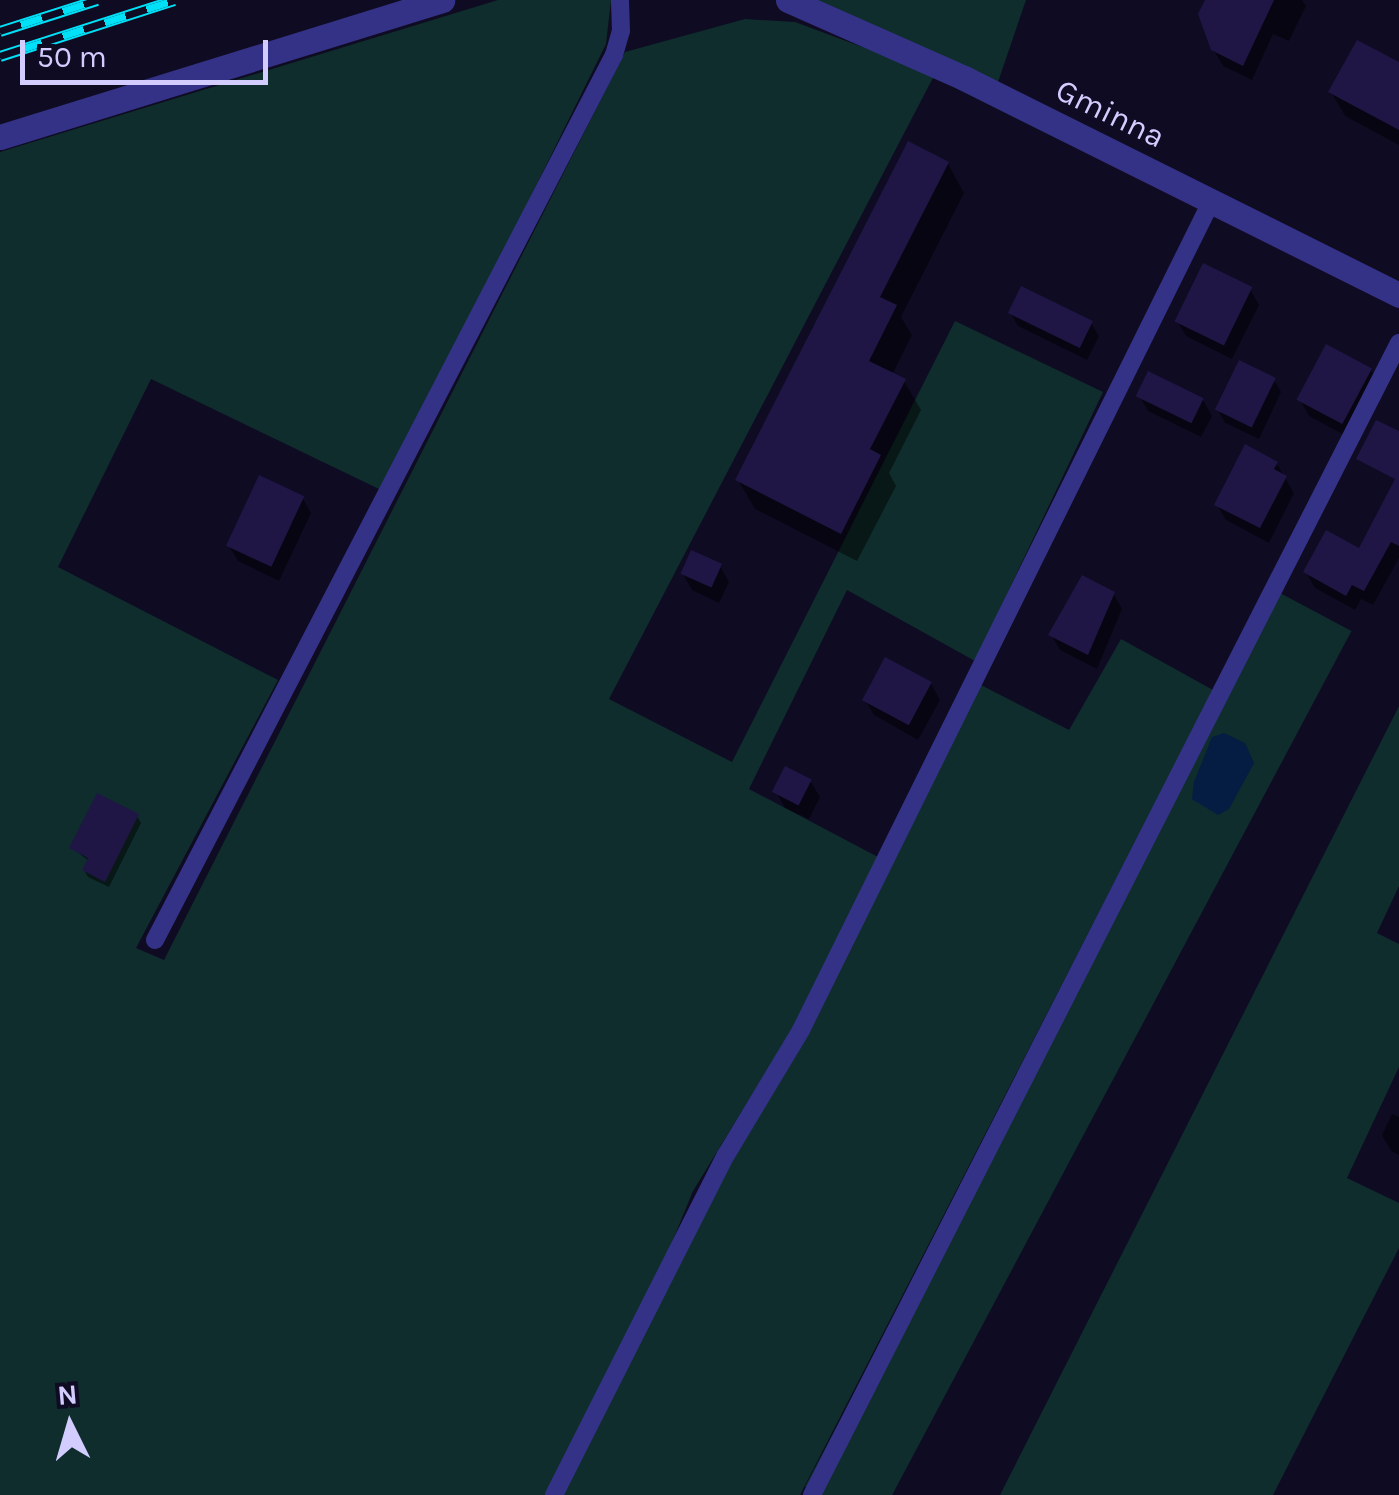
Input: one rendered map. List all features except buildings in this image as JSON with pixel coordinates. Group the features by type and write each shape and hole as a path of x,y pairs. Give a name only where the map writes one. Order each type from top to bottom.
{"street":[{"path":"0,136 442,0"},
{"name":"Gminna","path":"788,0 964,78 1399,294"}],"lane":[{"path":"155,940 614,55 621,31 620,0"},
{"path":"554,1495 726,1154 802,1030 1212,200"},
{"path":"812,1495 1399,343"}],"green space":[{"path":"498,0 611,0 606,44 441,378 379,489 151,379 58,567 278,680 136,948 164,960 625,52 745,19 795,22 935,74 609,699 732,762 955,321 1103,392 975,661 847,590 749,789 878,857 797,1021 693,1191 657,1279 547,1495 0,1495 0,152"},
{"path":"811,0 1026,0 997,85"},
{"path":"1280,593 1352,631 892,1495 821,1495 805,1487"},
{"path":"1121,639 1213,690 800,1495 562,1495 741,1141 797,1054 979,684 1069,730"},
{"path":"1399,706 1399,886 1377,933 1399,944 1399,1067 1347,1178 1399,1203 1399,1248 1273,1495 1000,1495"}],"water":[{"path":"1224,733 1245,743 1254,763 1229,809 1218,815 1192,799 1194,782 1212,737"}],"railway":[{"path":"0,31 97,0"},
{"path":"0,56 174,0"}]}
